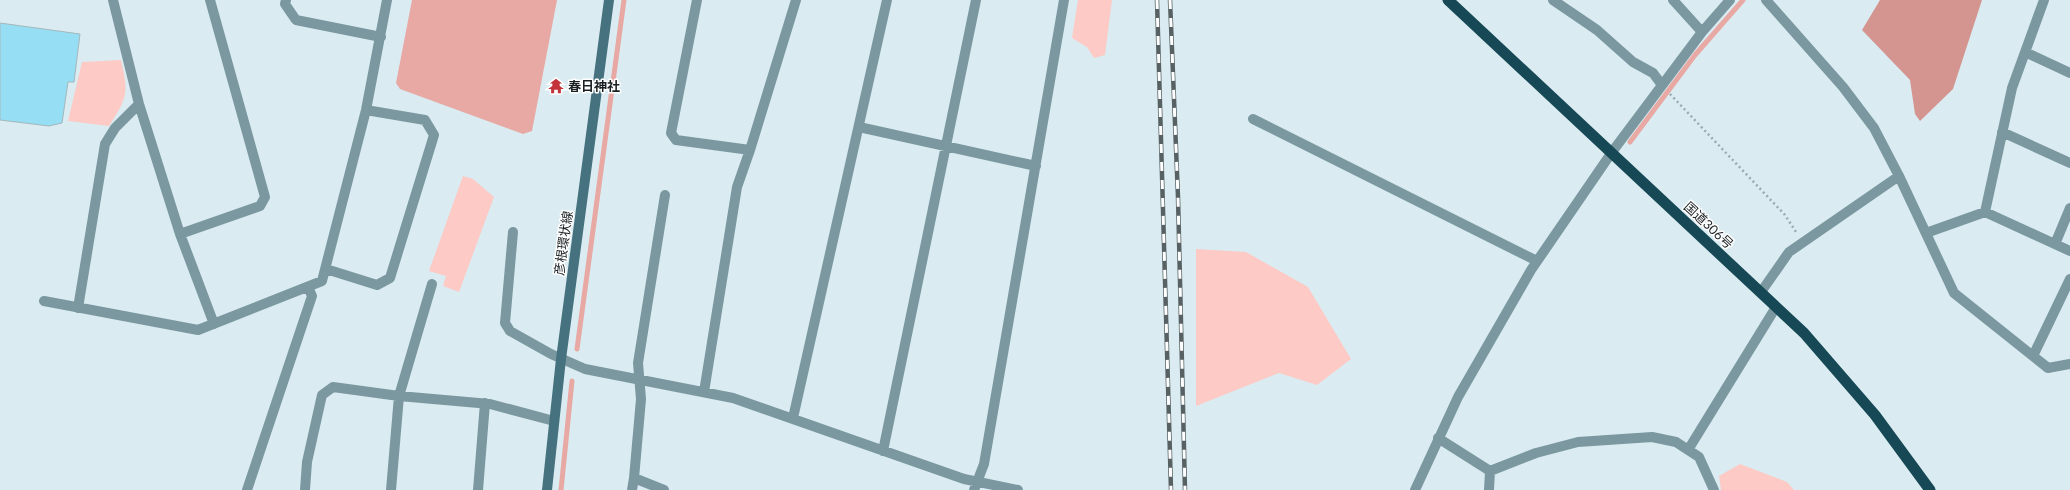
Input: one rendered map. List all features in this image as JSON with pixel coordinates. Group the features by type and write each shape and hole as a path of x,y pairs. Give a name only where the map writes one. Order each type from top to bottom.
{"highway":[{"name":"国道306号","path":"1448,0 1804,333 1875,415 1930,490"}],"main road":[{"name":"彦根環状線","path":"547,490 561,359 609,0"}],"street":[{"path":"113,0 139,104 180,234 214,324"},
{"path":"180,234 260,206 265,197 210,0"},
{"path":"286,0 285,4 296,20 381,37"},
{"path":"44,301 198,330 308,287 322,280 366,110 388,0"},
{"path":"697,0 671,133 676,140 750,150"},
{"path":"704,392 737,187 750,150 796,0"},
{"path":"793,418 887,0"},
{"path":"883,450 976,0"},
{"path":"976,486 984,464 1064,0"},
{"path":"1553,0 1598,30 1633,62 1653,73 1662,85"},
{"path":"1673,0 1702,32"},
{"path":"1415,490 1458,397 1537,261 1612,152 1702,32 1730,0"},
{"path":"1766,0 1843,87 1874,128 1899,176 1954,293 2048,368 2070,364"},
{"path":"1985,212 2012,88 2044,0"},
{"path":"2025,52 2070,73"},
{"path":"78,308 105,144 115,128 139,104"},
{"path":"326,269 377,285 390,278 434,135 426,120 366,110"},
{"path":"1253,119 1537,261"},
{"path":"859,127 1036,166"},
{"path":"2002,132 2070,163"},
{"path":"1761,292 1789,252 1899,176"},
{"path":"632,490 641,399 638,363 665,195"},
{"path":"2056,244 2070,208"},
{"path":"1926,233 1985,212 2070,251"},
{"path":"513,232 506,322 510,331 561,359 585,369 639,381 733,398 964,479 976,486 1018,490"},
{"path":"2033,356 2070,279"},
{"path":"391,490 399,396 432,284"},
{"path":"247,490 312,296 308,287"},
{"path":"1688,450 1776,307"},
{"path":"305,490 307,462 322,395 333,387 399,396 485,403 554,421"},
{"path":"478,490 485,403"},
{"path":"1490,471 1536,453 1578,442 1652,437 1676,442 1699,457 1714,490"},
{"path":"1438,438 1490,471"},
{"path":"1489,490 1490,471"},
{"path":"634,478 664,490"}],"path":[{"path":"1670,93 1785,215 1803,242"}],"shaded area":[{"path":"412,0 557,0 532,131 523,134 400,89 396,83"},
{"path":"1078,0 1112,0 1105,55 1094,58 1087,47 1072,38"},
{"path":"1880,0 1982,0 1953,89 1920,121 1915,114 1910,80 1862,30"},
{"path":"121,60 125,81 125,95 120,109 109,126 68,121 82,62"},
{"path":"463,176 473,179 494,197 459,292 443,286 446,276 429,271"},
{"path":"1196,249 1246,252 1308,287 1351,359 1317,385 1279,373 1196,406"},
{"path":"1740,464 1787,482 1794,490 1721,490 1719,476"}],"building":[{"path":"0,23 80,34 74,82 68,82 62,123 49,126 0,120"}],"waterway":[{"path":"577,349 624,0"},
{"path":"1630,142 1695,55 1743,0"},
{"path":"561,490 572,381"}],"railway":[{"path":"1157,0 1171,490"},
{"path":"1170,0 1178,197 1185,490"}],"place":[{"name":"春日神社","path":"556,86"}]}
